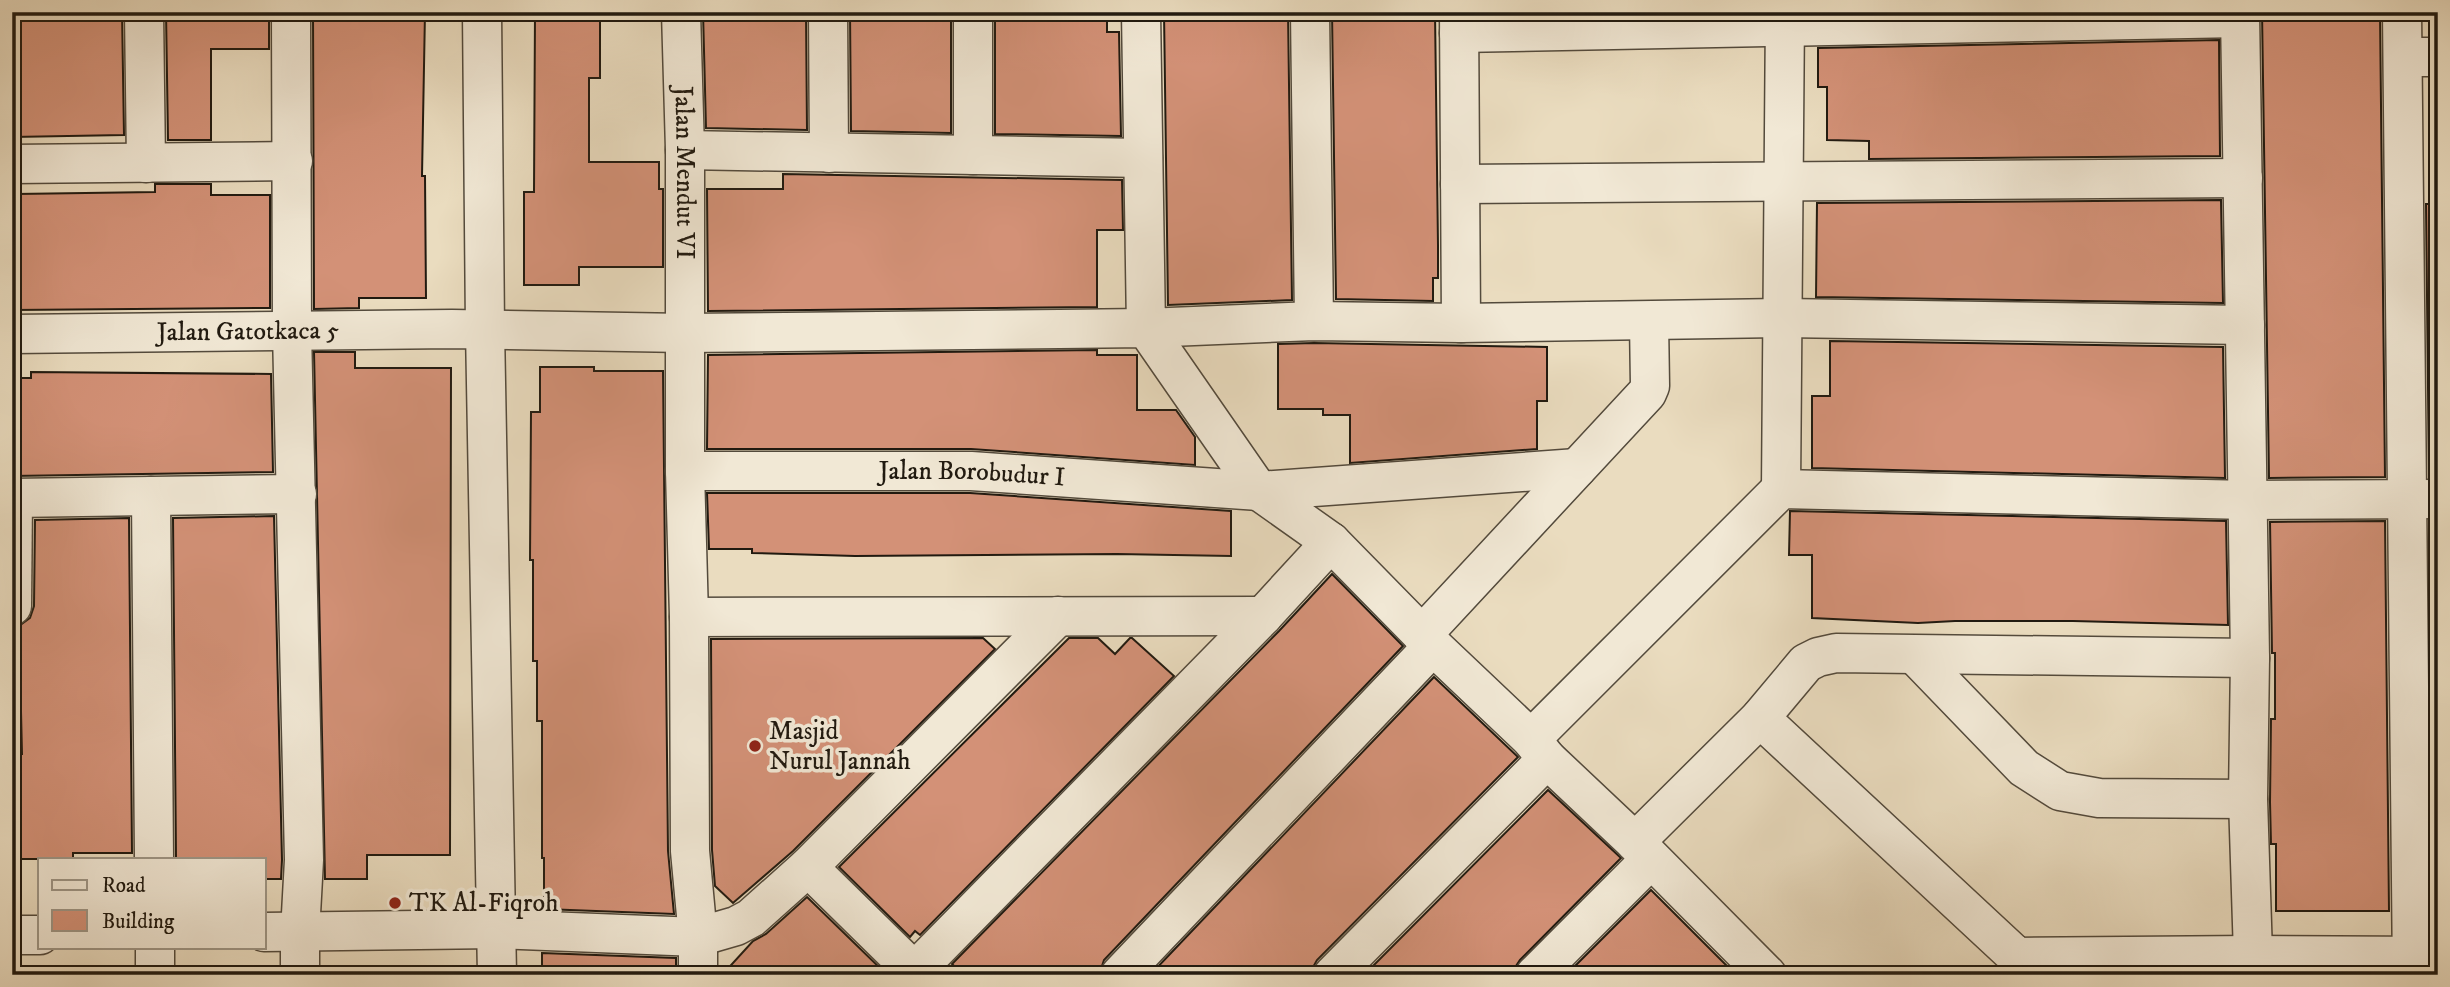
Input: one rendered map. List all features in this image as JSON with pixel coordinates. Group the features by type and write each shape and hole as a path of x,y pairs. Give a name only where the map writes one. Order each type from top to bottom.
{"street":[{"path":"144,12 146,163"},
{"path":"291,12 292,331 304,860 282,932 300,975"},
{"path":"482,12 497,975"},
{"name":"Jalan Mendut VI","path":"681,12 685,150 685,471 690,850 698,937 698,975"},
{"path":"828,12 829,153"},
{"path":"973,12 973,155"},
{"path":"1142,12 1146,328 1259,491 1331,542 1763,973"},
{"path":"1310,12 1314,321"},
{"path":"1760,718 2017,957 2253,955 2420,962 2424,800 2420,57 2402,12"},
{"path":"1461,323 1459,22 2240,15 2250,659 2248,799 2253,955"},
{"path":"1333,975 1781,489 1784,19"},
{"path":"685,150 1143,158"},
{"path":"12,164 293,162"},
{"path":"1460,184 2243,178"},
{"name":"Jalan Gatotkaca 5","path":"12,334 485,329 685,332 1146,328 1314,321 1461,323 1783,318 2245,325"},
{"path":"1120,975 1427,640 1577,468 1647,393 1650,386 1648,321"},
{"name":"Jalan Borobudur I","path":"685,471 971,471 1259,491 1577,468"},
{"path":"1781,489 2248,500 2422,499"},
{"path":"12,606 12,498 297,494"},
{"path":"152,496 154,858"},
{"path":"808,867 914,974 1263,616 1331,542"},
{"path":"282,932 496,929 698,937 736,926 751,918 808,867 1058,616"},
{"path":"689,617 1263,616"},
{"path":"1535,975 1806,663 1818,657 1836,653 2250,659"},
{"path":"1915,655 2024,768 2060,791 2099,799 2248,799"},
{"path":"12,935 38,934"},
{"path":"155,948 155,975"}],"building":[{"path":"14,12 122,12 124,135 12,137"},
{"path":"166,12 269,12 269,49 211,49 211,140 168,140"},
{"path":"313,12 425,12 422,176 425,176 426,298 359,298 359,308 314,309"},
{"path":"703,12 806,12 807,130 706,128"},
{"path":"850,12 951,12 951,133 851,131"},
{"path":"995,12 1107,12 1107,32 1119,32 1121,136 995,134"},
{"path":"1164,12 1288,12 1292,300 1168,305"},
{"path":"1332,12 1435,12 1438,278 1433,278 1433,301 1336,299"},
{"path":"2262,12 2380,12 2385,477 2269,478"},
{"path":"535,13 600,13 600,78 589,78 589,162 659,162 659,189 663,189 663,267 579,267 579,285 524,285 524,192 534,192"},
{"path":"2219,40 2220,156 1869,159 1869,141 1827,140 1827,87 1818,87 1818,48"},
{"path":"783,174 1122,180 1123,230 1097,230 1097,307 708,311 707,189 783,189"},
{"path":"155,184 211,184 211,195 270,195 270,308 12,310 12,258 16,258 16,194 155,192"},
{"path":"2221,200 2223,303 1816,297 1817,203"},
{"path":"2426,204 2438,204 2438,477 2429,477"},
{"path":"1830,341 2223,347 2225,478 1812,468 1812,396 1830,396"},
{"path":"1278,344 1547,347 1547,401 1537,401 1537,449 1350,463 1350,415 1323,415 1323,409 1278,409"},
{"path":"1097,350 1097,355 1137,355 1137,410 1176,410 1195,437 1195,465 971,449 707,449 708,355"},
{"path":"314,352 355,352 355,368 451,368 450,855 367,855 367,879 325,879"},
{"path":"540,367 594,367 594,371 663,371 668,851 674,914 544,909 542,721 537,721 537,661 533,661 533,560 530,560 531,412 540,412"},
{"path":"31,372 271,374 273,472 12,476 12,378 31,378"},
{"path":"707,493 970,493 1231,511 1231,556 855,556 709,549"},
{"path":"1790,511 2226,521 2228,625 2073,621 1918,623 1812,618 1812,555 1789,555"},
{"path":"274,516 281,879 266,879 266,858 176,858 173,518"},
{"path":"129,518 132,853 73,853 73,858 18,859 16,788 20,788 22,754 19,626 30,618 34,606 35,520"},
{"path":"2385,521 2389,911 2276,911 2276,844 2271,844 2270,802 2271,719 2275,719 2275,653 2272,653 2270,522"},
{"path":"2429,521 2438,521 2438,571 2430,571"},
{"path":"1332,574 1403,646 1104,960 1099,975 963,975 952,964"},
{"path":"983,638 995,649 793,851 733,903 715,886 712,850 711,639"},
{"path":"1069,638 1098,638 1115,654 1132,638 1174,676 920,935 915,931 910,937 839,867"},
{"path":"1434,677 1518,757 1317,960 1312,975 1150,975"},
{"path":"1548,790 1621,858 1520,960 1514,969 1514,975 1364,975"},
{"path":"1651,890 1736,975 1566,975"},
{"path":"807,897 881,969 875,975 722,975 753,941 766,934"},
{"path":"542,953 676,958 676,975 542,975"}],"place":[{"name":"Masjid Nurul Jannah","path":"755,746"},
{"name":"TK Al-Fiqroh","path":"395,903"}]}
